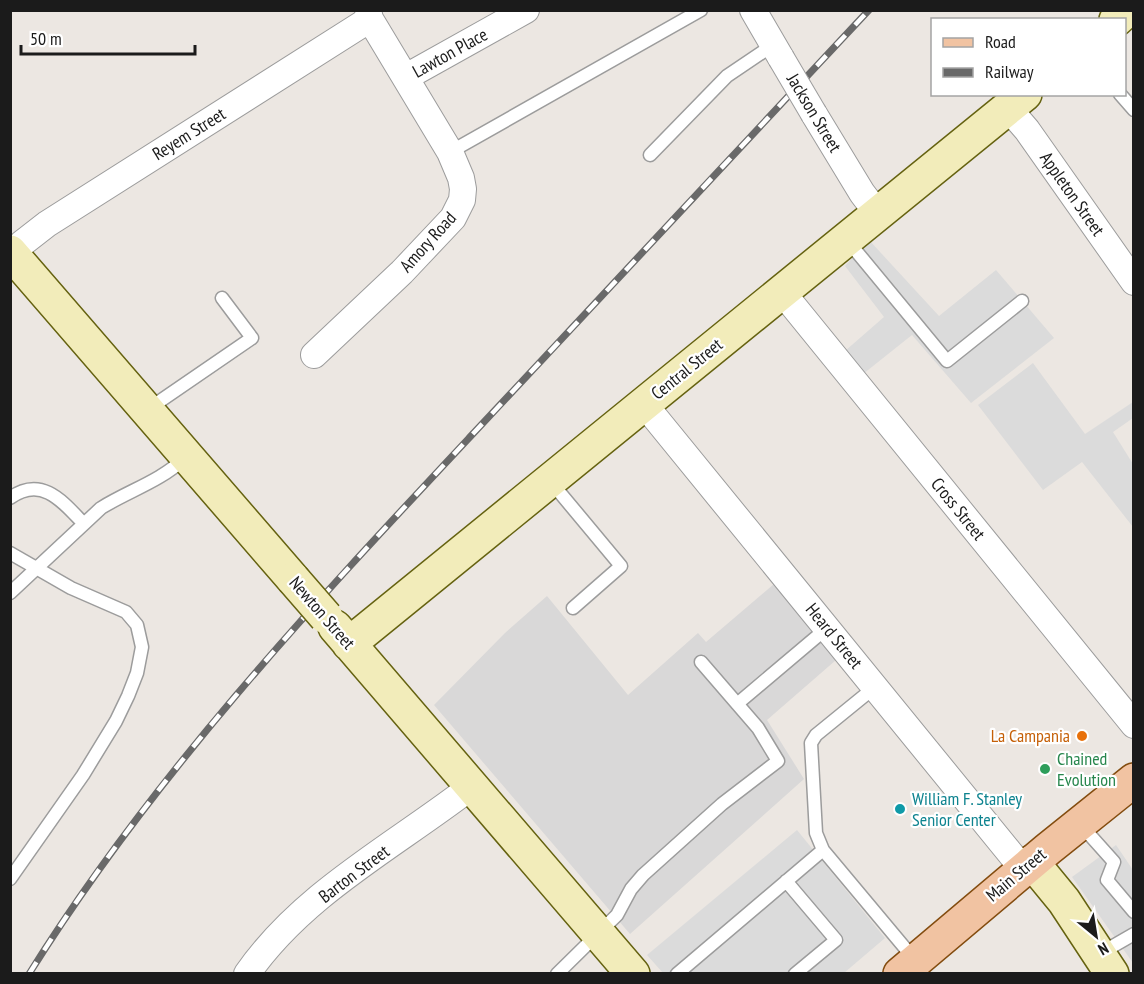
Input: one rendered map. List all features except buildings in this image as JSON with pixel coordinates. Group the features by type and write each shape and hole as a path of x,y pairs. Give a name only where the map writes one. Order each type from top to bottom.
{"main road":[{"name":"Main Street","path":"908,967 1028,865 1134,780"}],"street":[{"name":"Lawton Place","path":"406,77 526,10"},
{"name":"Jackson Street","path":"753,10 862,194 878,214"},
{"name":"Amory Road","path":"314,356 402,272 453,218 462,200 461,178 450,152 369,15"},
{"name":"Reyem Street","path":"11,252 47,224 369,15"},
{"name":"Central Street","path":"349,644 1017,101"},
{"name":"Appleton Street","path":"1017,101 1027,130 1134,282"},
{"name":"Newton Street","path":"11,252 633,974"},
{"name":"Cross Street","path":"782,292 1134,725"},
{"name":"Heard Street","path":"643,405 661,424 875,687 1028,865"},
{"name":"Barton Street","path":"247,974 269,946 317,901 472,786"},
{"path":"1028,865 1064,901 1106,963"}],"lane":[{"path":"450,152 700,10"},
{"path":"650,155 727,76 777,51"},
{"path":"1122,96 1134,110"},
{"path":"847,240 947,361 1022,301"},
{"path":"146,411 252,338 222,298"},
{"path":"10,593 101,508 158,479 186,457"},
{"path":"550,480 621,566 573,608"},
{"path":"10,498 29,489 45,491 64,503 84,524"},
{"path":"10,553 71,588 120,609 130,616 139,631 142,654 128,696 116,721 87,769 10,879"},
{"path":"737,704 827,628"},
{"path":"557,974 617,915 631,889 643,875 722,804 778,761 762,734 701,662"},
{"path":"875,687 816,735 811,743 816,833 823,850 908,967"},
{"path":"1080,823 1114,862 1107,880 1134,912"},
{"path":"682,972 823,850"},
{"path":"786,881 836,940 795,974"},
{"path":"1106,963 1134,934"}],"shaded area":[{"path":"869,240 939,316 996,270 1054,338 971,403 912,335 863,374 845,351 884,317 845,266"},
{"path":"1033,363 1085,434 1133,402 1133,418 1113,432 1133,464 1133,527 1082,462 1043,490 978,405"},
{"path":"774,584 836,660 767,720 804,779 630,934 434,705 505,633 547,596 628,695 698,633 706,642"},
{"path":"797,830 885,938 844,973 663,973 647,955"},
{"path":"1116,845 1133,870 1133,963 1072,877"}],"railway":[{"path":"29,974 127,831 181,762 293,630 410,501 869,10"}],"place":[{"name":"La Campania","path":"1082,736"},
{"name":"Chained Evolution","path":"1045,769"},
{"name":"William F. Stanley Senior Center","path":"900,809"}]}
